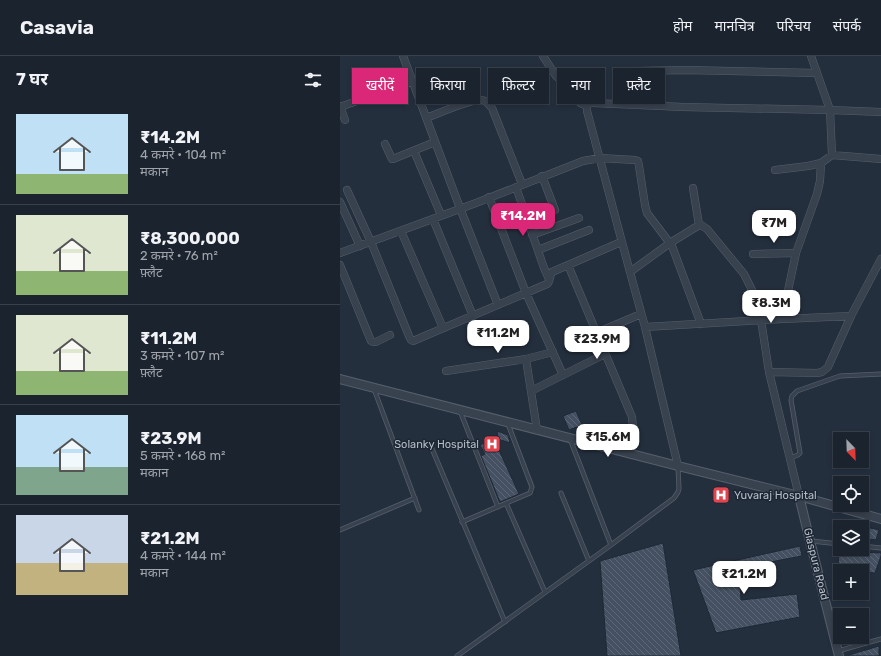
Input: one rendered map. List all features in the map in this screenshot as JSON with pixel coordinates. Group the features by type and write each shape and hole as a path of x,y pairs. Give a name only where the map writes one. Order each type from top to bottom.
{"street":[{"path":"403,56 498,305"},
{"path":"543,56 556,76 570,88 580,103 587,106"},
{"path":"811,56 830,110 832,155"},
{"path":"665,70 817,73"},
{"path":"346,120 340,106 412,81"},
{"path":"426,118 469,102 480,100 485,101 492,108 519,186 532,235 549,279"},
{"path":"587,106 590,103 613,104"},
{"path":"630,104 881,112"},
{"path":"587,106 587,111 621,242 645,327 678,466"},
{"path":"385,144 392,159 435,142"},
{"path":"414,151 441,216"},
{"path":"775,170 821,163 832,155 881,159"},
{"path":"340,253 583,161 600,158 635,160 638,161 645,205 648,214 670,243 674,251 701,324"},
{"path":"782,319 796,253 817,194 820,181 821,163"},
{"path":"542,176 554,210"},
{"path":"693,188 699,226"},
{"path":"347,190 371,242 409,336 411,340 415,341 547,284 552,272 621,242"},
{"path":"489,197 526,293 563,375"},
{"path":"340,202 360,246"},
{"path":"532,235 580,218"},
{"path":"433,219 473,316"},
{"path":"630,272 670,243 702,225 744,274 752,290 761,320 769,372 799,496"},
{"path":"401,230 443,328"},
{"path":"538,250 589,230"},
{"path":"753,254 796,253"},
{"path":"769,372 817,373 828,367 851,316 881,259"},
{"path":"340,265 371,341 376,342 390,335"},
{"path":"568,265 632,416 633,428 631,454"},
{"path":"596,333 641,314"},
{"path":"645,327 851,316"},
{"path":"446,372 526,359 553,352"},
{"path":"530,391 605,354"},
{"path":"526,359 537,430"},
{"path":"340,379 799,496 881,519"},
{"name":"Giaspura Road","path":"799,496 838,654"}],"lane":[{"path":"790,458 798,456 800,453 791,400 794,393 840,376 881,374"},
{"path":"374,388 419,510"},
{"path":"460,410 498,507"},
{"path":"462,522 530,493 532,487 508,422"},
{"path":"569,438 611,545"},
{"path":"430,444 505,622"},
{"path":"457,656 674,498 679,489 678,466"},
{"path":"561,493 589,561"},
{"path":"340,530 415,498"},
{"path":"506,503 545,592"},
{"path":"810,541 833,543"},
{"path":"869,547 881,548"},
{"path":"838,654 881,638"}],"building":[{"path":"576,411 582,425 569,430 563,416"},
{"path":"497,431 508,435 510,443 498,439"},
{"path":"494,439 519,494 500,502 481,456 485,454 480,445"},
{"path":"717,486 725,487 728,504 713,502 712,493 717,492"},
{"path":"869,528 879,530 876,540 869,539"},
{"path":"663,543 681,656 607,656 600,561"},
{"path":"800,546 802,556 739,568 741,600 797,594 800,617 716,633 693,570"},
{"path":"869,552 881,553 875,573 869,573 869,564 839,564 838,556 869,556"},
{"path":"879,646 879,656 849,656 849,655"}],"place":[{"name":"Solanky Hospital","path":"492,444"},
{"name":"Yuvaraj Hospital","path":"721,495"}]}
